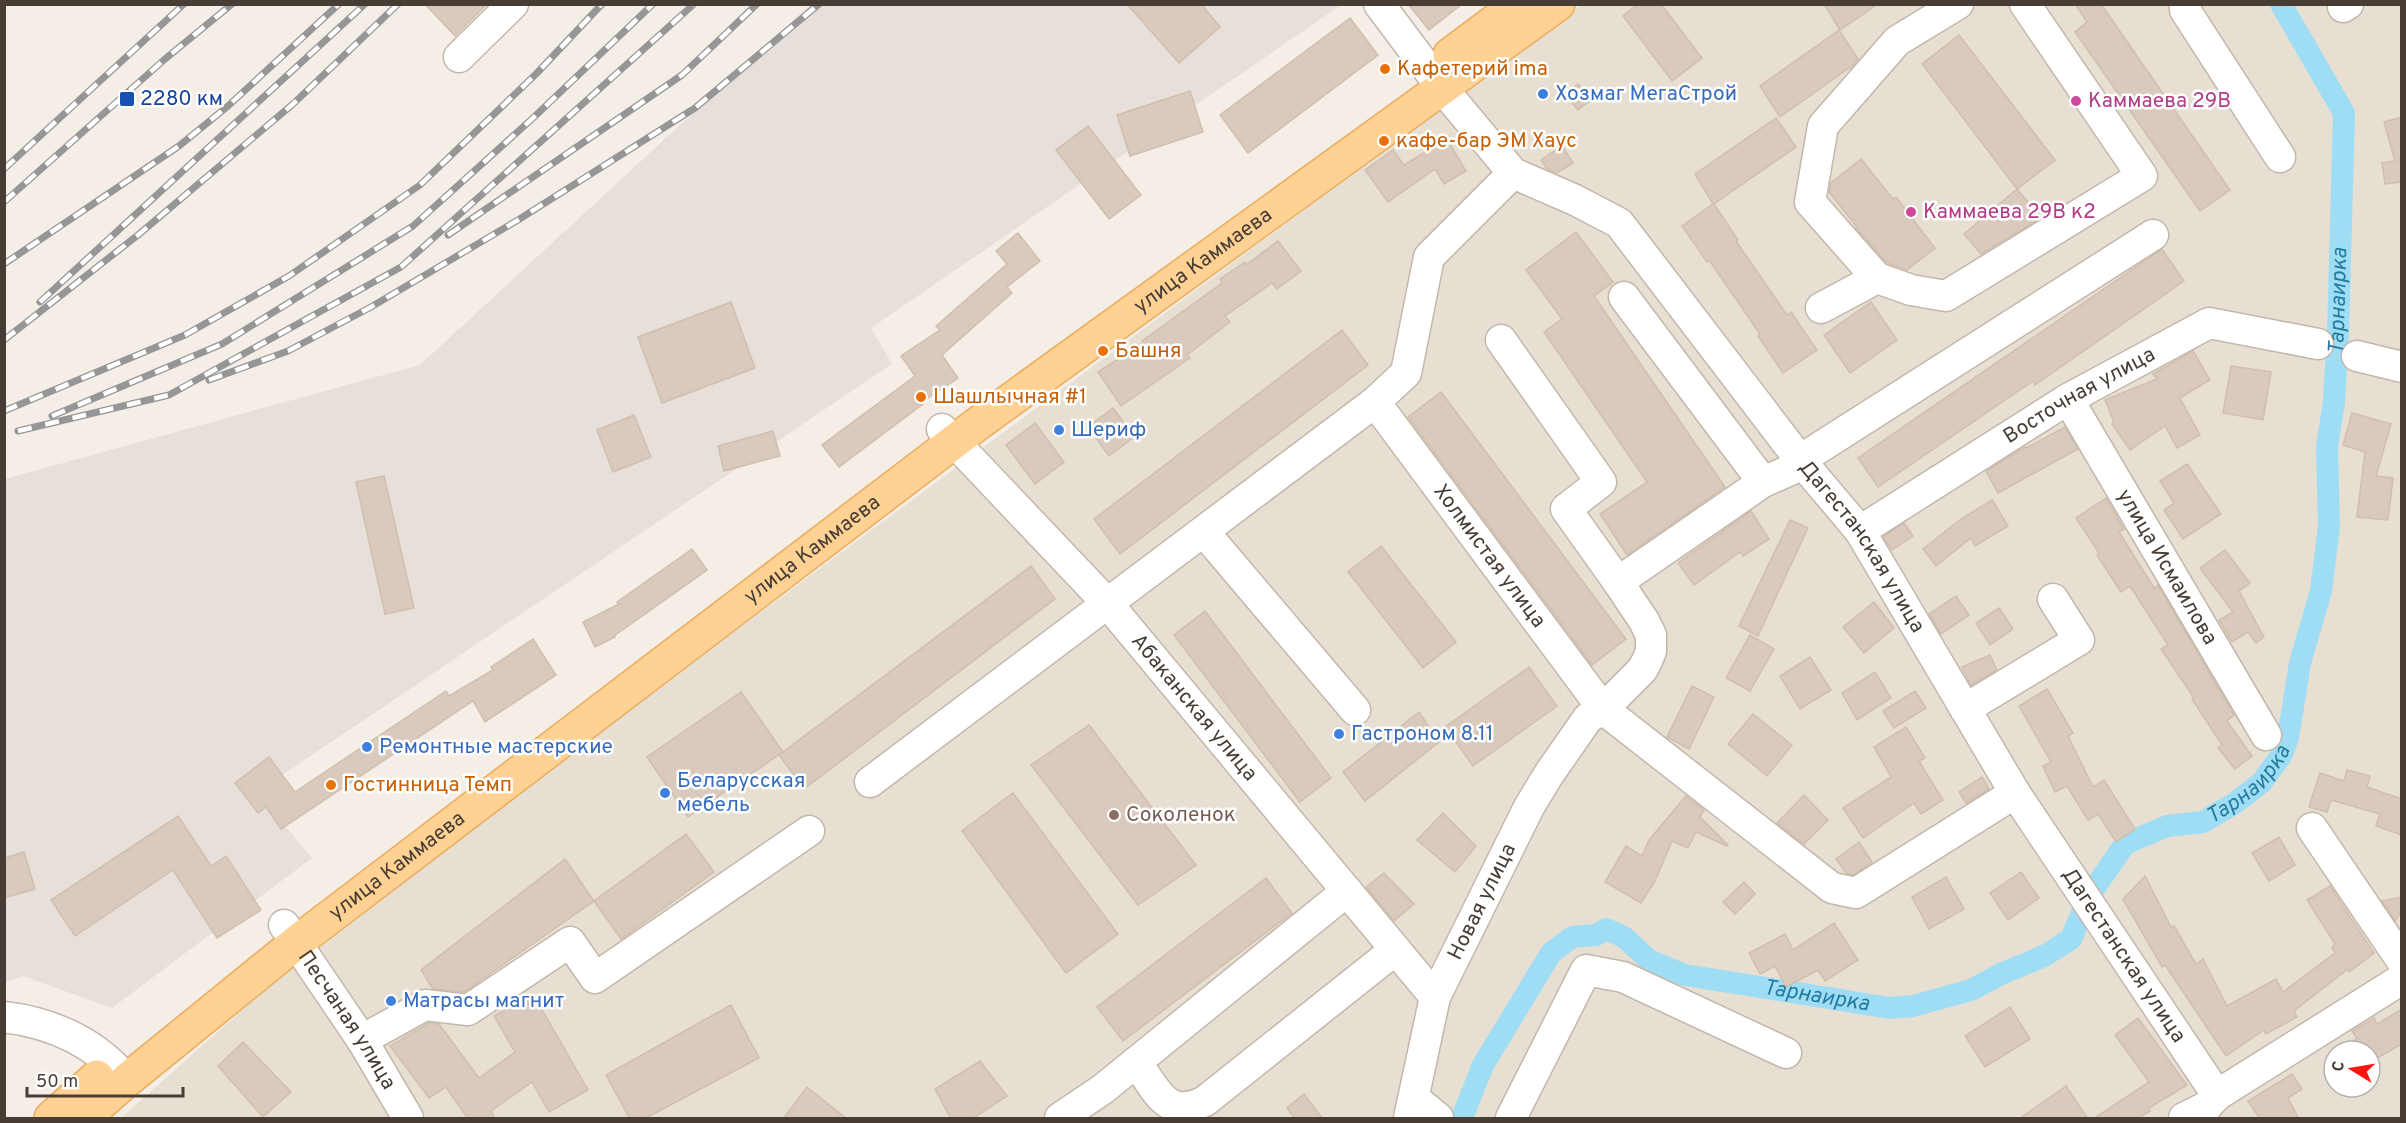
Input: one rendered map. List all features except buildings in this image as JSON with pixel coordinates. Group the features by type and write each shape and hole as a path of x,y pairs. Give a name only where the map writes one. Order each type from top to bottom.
{"main road":[{"name":"улица Каммаева","path":"1435,79 1518,4"},
{"name":"улица Каммаева","path":"51,1119 120,1071 290,933 947,436 1435,79 1558,4"},
{"name":"улица Каммаева","path":"84,1119 120,1071"}],"street":[{"path":"459,57 513,4"},
{"name":"Дагестанская улица","path":"1379,4 1435,79 1513,173 1575,200 1619,223 1802,462 1860,531 2015,793 2107,930 2205,1110"},
{"path":"1958,4 1898,41 1823,126 1810,202 1877,278 1911,290 1946,296 2142,176 2025,4"},
{"path":"2185,4 2186,10 2280,157"},
{"path":"870,782 1375,402 1406,373 1429,257 1513,173"},
{"path":"1618,582 1763,482 1802,462 2153,235"},
{"path":"1821,308 1877,278"},
{"path":"1624,297 1763,482"},
{"name":"Восточная улица","path":"1860,531 2068,399 2209,323 2318,344"},
{"name":"Новая улица","path":"1412,1108 1435,997 1529,807 1588,718 1603,709 1642,670 1651,651 1651,635 1648,628 1566,509 1601,482 1502,340"},
{"path":"2356,356 2402,367"},
{"name":"улица Исмаилова","path":"2068,399 2266,735"},
{"name":"Холмистая улица","path":"1375,402 1603,709 1832,888 1856,893 2015,793"},
{"name":"Абаканская улица","path":"947,436 1108,604 1435,997"},
{"path":"1204,532 1355,710"},
{"path":"1965,709 2079,640 2053,599"},
{"path":"2312,828 2402,961"},
{"path":"362,1040 425,1005 468,1010 570,942 595,978 809,831"},
{"path":"1060,1119 1136,1062 1347,891"},
{"name":"Песчаная улица","path":"290,933 362,1040 405,1118"},
{"path":"1136,1062 1166,1102 1174,1108 1195,1107 1395,950"},
{"path":"1511,1119 1586,970 1623,977 1786,1053"},
{"path":"2205,1110 2402,979"},
{"path":"4,1017 28,1020 86,1042 120,1071"},
{"path":"1412,1108 1438,1119"}],"shaded area":[{"path":"810,5 1341,5 871,328 892,364 257,792 312,858 112,1008 23,976 5,983 5,479 420,365"},
{"path":"1581,5 2401,5 2401,1118 121,1118 334,928"}],"waterway":[{"name":"Тарнаирка","path":"1462,1118 1483,1065 1551,953 1572,937 1596,935 1606,929 1624,937 1650,961 1685,975 1890,1008 1913,1006 1971,990 2001,974 2044,956 2071,939 2089,896 2125,844 2167,826 2203,822 2235,803 2261,783 2281,756 2288,738 2300,663 2321,591 2329,526 2327,447 2334,401 2338,332 2344,113 2281,4"}],"railway":[{"path":"4,169 184,4"},
{"path":"4,202 165,59 232,4"},
{"path":"4,264 179,146 228,106 339,4"},
{"path":"40,302 365,4"},
{"path":"4,340 138,235 293,104 398,4"},
{"path":"4,411 185,335 289,276 420,185 537,73 602,4"},
{"path":"52,416 222,344 413,226 533,118 653,4"},
{"path":"18,431 169,395 401,267 694,4"},
{"path":"448,235 682,75 757,4"},
{"path":"209,380 288,351 371,307 518,220 695,108 819,4"}],"place":[{"name":"Кафетерий ima","path":"1385,69"},
{"name":"Хозмаг МегаСтрой","path":"1543,94"},
{"name":"2280 км","path":"127,99"},
{"name":"Каммаева 29В","path":"2076,101"},
{"name":"кафе-бар ЭМ Хаус","path":"1384,141"},
{"name":"Каммаева 29В к2","path":"1911,212"},
{"name":"Башня","path":"1103,351"},
{"name":"Шашлычная #1","path":"921,397"},
{"name":"Шериф","path":"1059,430"},
{"name":"Гастроном 8.11","path":"1339,734"},
{"name":"Ремонтные мастерские","path":"367,747"},
{"name":"Гостинница Темп","path":"331,785"},
{"name":"Беларусская мебель","path":"665,793"},
{"name":"Соколенок","path":"1114,815"},
{"name":"Матрасы магнит","path":"391,1001"}]}
